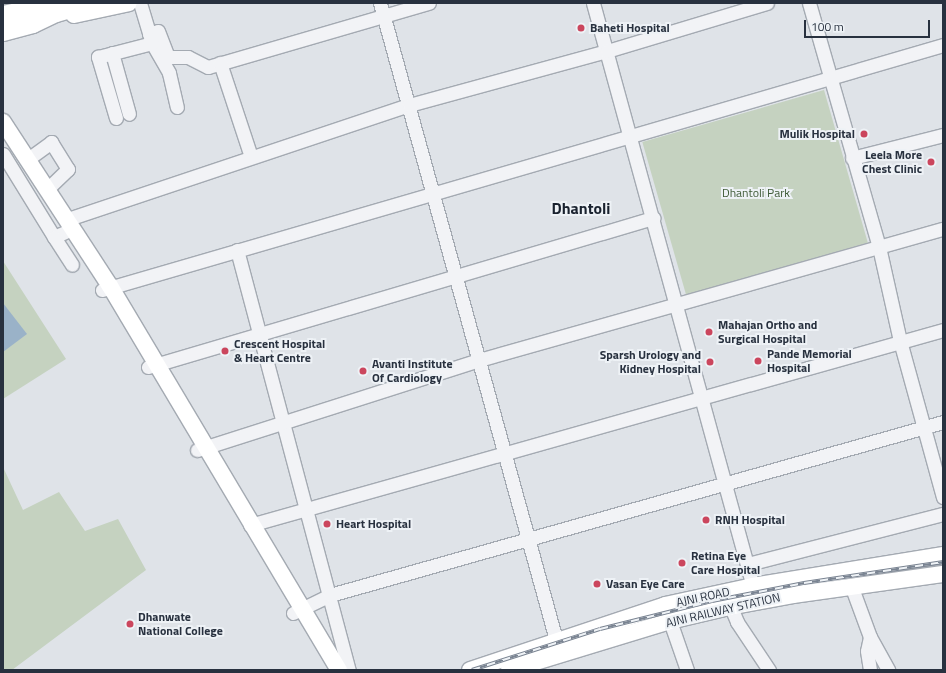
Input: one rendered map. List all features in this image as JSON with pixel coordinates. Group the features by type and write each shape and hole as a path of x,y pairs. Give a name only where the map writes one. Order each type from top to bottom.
{"highway":[{"path":"3,15 91,3"},
{"path":"3,32 43,9"}],"main road":[{"path":"43,9 129,3"},
{"path":"3,122 47,188 62,230"},
{"path":"3,138 62,230 106,288 297,610 339,670"},
{"path":"201,448 250,525 297,610 327,670"},
{"name":"AJNI ROAD","path":"470,670 556,640 665,606 727,600 754,586 943,555"},
{"name":"AJNI RAILWAY STATION","path":"509,670 670,621 727,600 757,602 943,574"}],"street":[{"path":"140,3 151,38 169,74 177,107"},
{"path":"380,3 556,640"},
{"path":"116,118 98,57 151,38 158,31 168,57 188,57 208,67 429,3"},
{"path":"594,3 702,397 727,482 757,602"},
{"path":"62,230 251,157 409,105 607,51 767,3"},
{"path":"809,3 828,77 879,247 900,341 943,497"},
{"path":"106,288 630,137 828,77 943,45"},
{"path":"112,53 129,114"},
{"path":"220,63 251,157"},
{"path":"852,158 943,135"},
{"path":"28,159 51,142 68,170 47,188"},
{"path":"3,154 62,230 72,265"},
{"path":"152,365 653,218"},
{"path":"201,448 478,360 678,306 943,229"},
{"path":"237,250 284,421 349,670"},
{"path":"250,525 943,330"},
{"path":"297,610 330,595 527,538 943,422"},
{"path":"748,564 943,514"},
{"path":"852,588 870,636 888,670"},
{"path":"727,600 769,670"},
{"path":"670,621 687,670"},
{"path":"870,636 867,651 870,670"}],"green space":[{"name":"Dhantoli Park","path":"824,90 868,243 686,295 642,142"},
{"path":"3,261 66,359 3,399"},
{"path":"3,467 23,510 59,492 85,531 118,519 146,570 12,670 3,670"}],"water":[{"path":"3,303 27,334 3,352"}],"railway":[{"path":"472,670 600,629 712,601 804,583 943,562"}],"place":[{"name":"Baheti Hospital","path":"581,28"},
{"name":"Mulik Hospital","path":"864,134"},
{"name":"Leela More Chest Clinic","path":"931,162"},
{"name":"Mahajan Ortho and Surgical Hospital","path":"709,332"},
{"name":"Crescent Hospital & Heart Centre","path":"225,351"},
{"name":"Pande Memorial Hospital","path":"758,361"},
{"name":"Sparsh Urology and Kidney Hospital","path":"710,362"},
{"name":"Avanti Institute Of Cardiology","path":"363,371"},
{"name":"RNH Hospital","path":"706,520"},
{"name":"Heart Hospital","path":"327,524"},
{"name":"Retina Eye Care Hospital","path":"682,563"},
{"name":"Vasan Eye Care","path":"597,584"},
{"name":"Dhanwate National College","path":"130,624"}],"district":[{"name":"Dhantoli","path":"581,208"}]}
